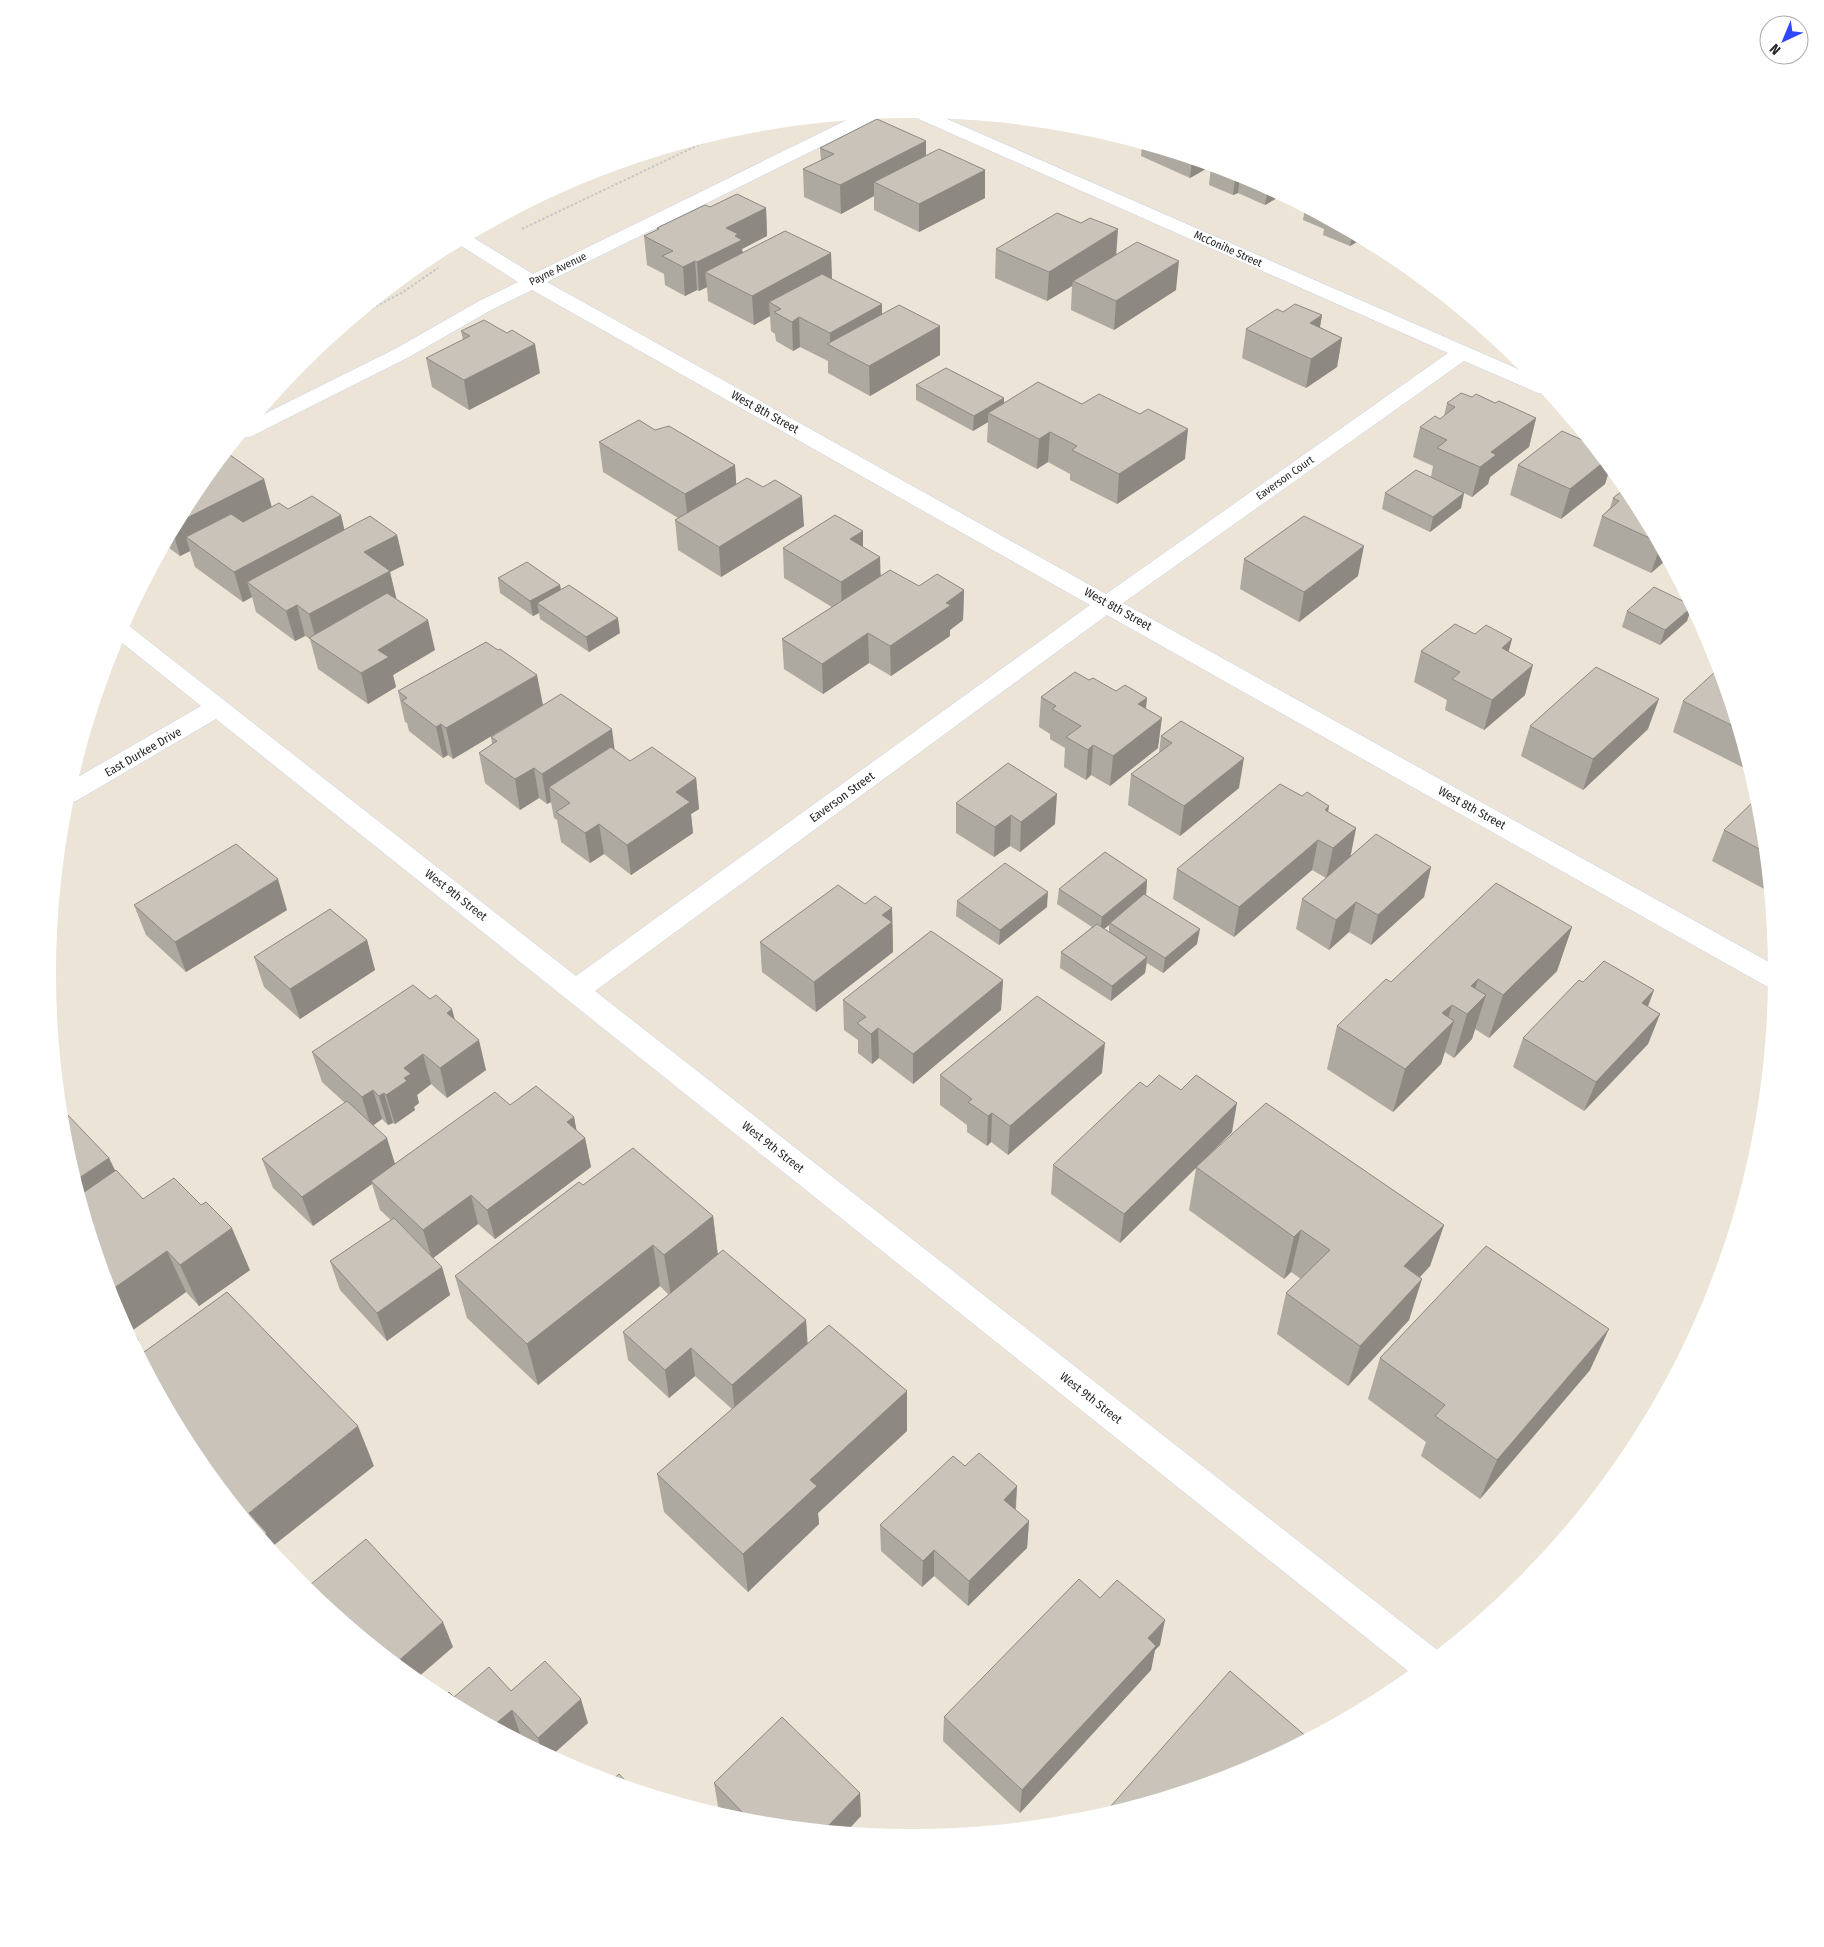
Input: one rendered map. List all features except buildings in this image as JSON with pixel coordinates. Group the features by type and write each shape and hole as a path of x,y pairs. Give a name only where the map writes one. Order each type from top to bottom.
{"street":[{"name":"McConihe Street","path":"933,119 1530,382"},
{"name":"Payne Avenue","path":"254,428 402,353 532,282 861,120"},
{"name":"West 8th Street","path":"468,242 532,282 1768,974"},
{"name":"Eaverson Court","path":"1108,603 1463,352"},
{"name":"Eaverson Street","path":"576,991 1108,603"},
{"name":"West 9th Street","path":"126,635 1422,1660"},
{"name":"East Durkee Drive","path":"77,789 218,708"}],"path":[{"path":"516,233 698,145"},
{"path":"379,305 403,292 430,272 445,265"}]}
